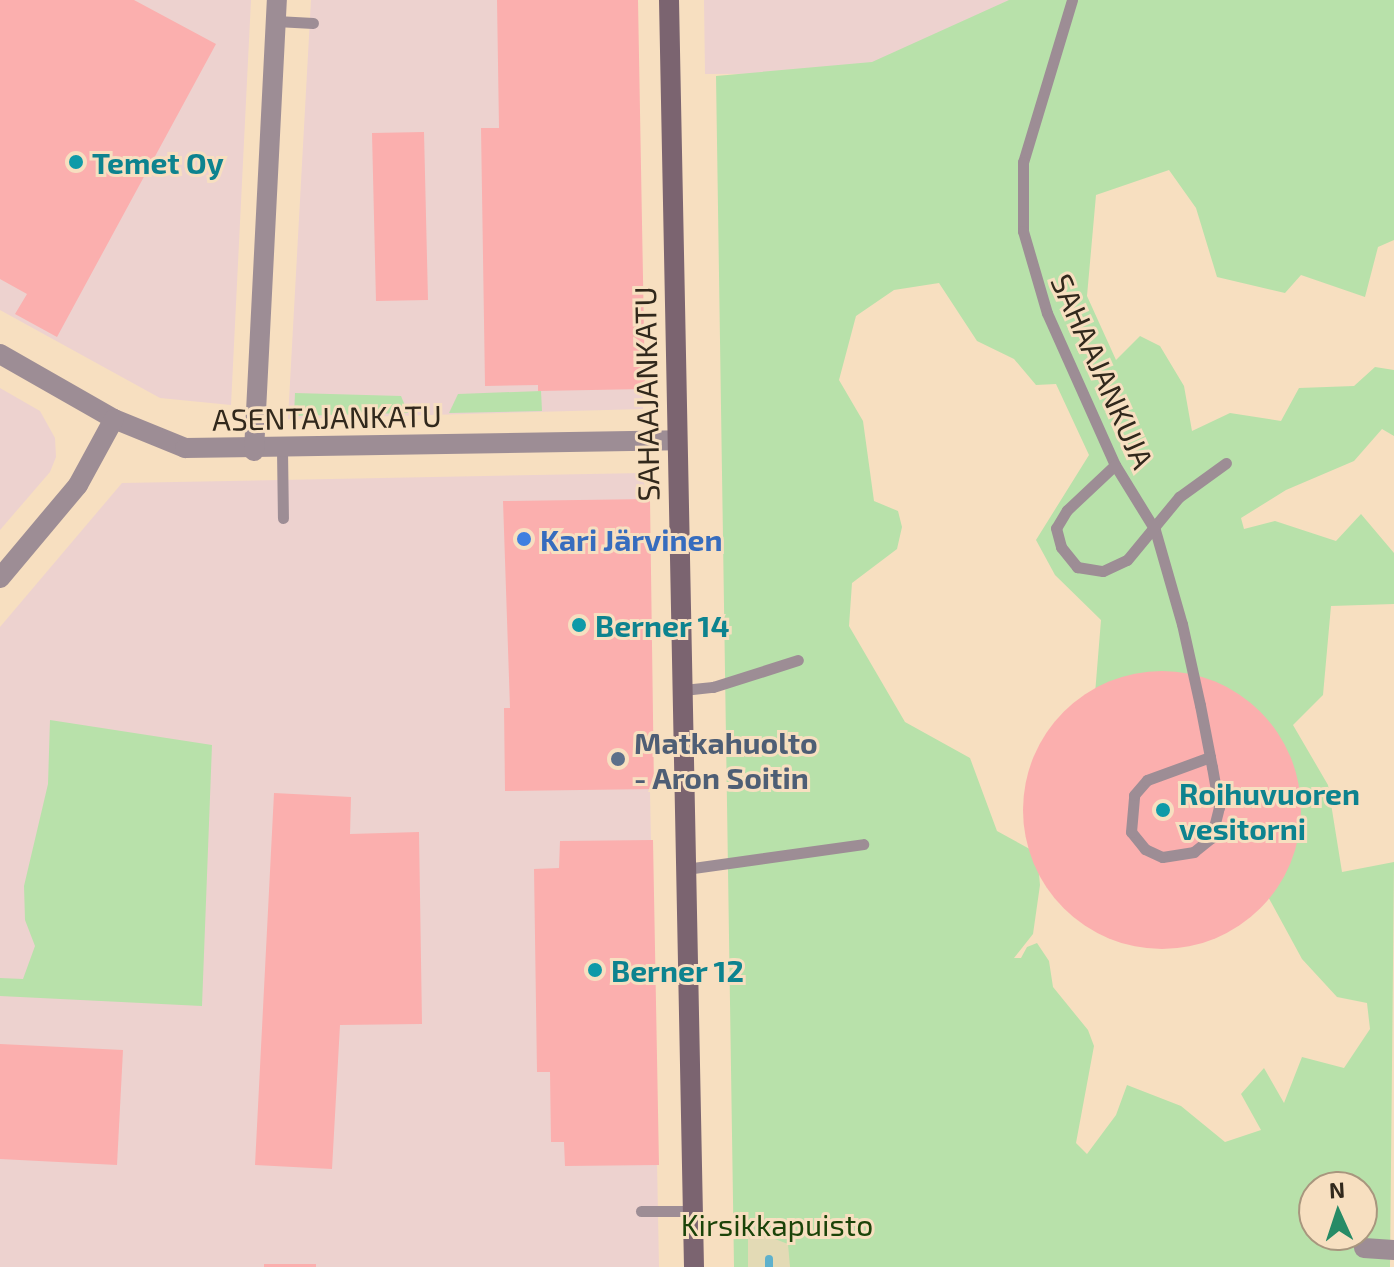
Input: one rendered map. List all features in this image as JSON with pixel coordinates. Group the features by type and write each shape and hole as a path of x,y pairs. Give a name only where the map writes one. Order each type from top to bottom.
{"main road":[{"name":"SAHAAJANKATU","path":"669,0 694,1267"}],"street":[{"path":"254,451 277,0"},
{"name":"ASENTAJANKATU","path":"0,354 114,419 185,448 254,451 677,440"},
{"path":"0,578 78,485 114,419"}],"lane":[{"name":"SAHAAJANKUJA","path":"1072,0 1023,162 1020,195 1036,286 1115,465 1155,530 1210,757 1219,807 1211,838 1183,854 1162,857 1145,849 1131,832 1129,813 1134,795 1147,780 1210,757"},
{"path":"276,21 313,23"},
{"path":"282,450 283,518"},
{"path":"1115,465 1067,510 1056,528 1061,547 1077,567 1103,571 1127,560 1155,530 1179,497 1226,463"},
{"path":"683,690 713,687 798,660"},
{"path":"686,869 863,844"},
{"path":"641,1211 693,1211"}],"shaded area":[{"path":"0,0 251,0 231,405 160,398 0,310"},
{"path":"311,0 635,0 643,409 288,419"},
{"path":"704,0 1050,0 884,73 705,74"},
{"path":"0,388 40,411 55,438 56,457 50,472 0,530"},
{"path":"644,473 659,1267 0,1267 0,627 122,483"}],"green space":[{"name":"Kirsikkapuisto","path":"1009,0 1394,0 1394,240 1378,247 1365,297 1301,275 1285,293 1217,277 1196,208 1169,170 1096,195 1087,296 1116,360 1140,336 1160,346 1184,386 1192,431 1230,413 1281,421 1299,388 1354,386 1375,367 1394,370 1394,436 1382,429 1354,461 1286,490 1241,518 1244,529 1275,521 1336,541 1361,514 1394,553 1394,604 1331,606 1323,695 1293,725 1328,785 1342,872 1394,862 1390,1267 734,1267 716,76 872,62","holes":["939,283 977,341 1014,359 1036,385 1056,384 1089,455 1036,540 1055,575 1101,620 1089,768 1090,823 1110,872 1194,870 1248,860 1302,959 1337,997 1367,1003 1370,1029 1344,1068 1302,1057 1284,1103 1264,1068 1241,1094 1261,1130 1225,1142 1181,1106 1127,1085 1116,1115 1087,1154 1076,1143 1094,1046 1088,1030 1053,987 1049,961 1037,943 1027,947 1021,958 1014,958 1033,934 1040,885 1037,853 997,831 970,758 905,722 849,626 852,583 897,549 902,527 898,511 874,501 863,421 839,380 856,316 894,290"]},
{"path":"541,391 542,411 449,413 458,394"},
{"path":"295,393 401,396 408,413 294,416"},
{"path":"50,720 212,745 202,1006 0,996 0,978 23,979 35,946 25,920 24,886 48,784"}],"sand":[{"path":"767,1236 788,1244 790,1267 748,1267 748,1237"}],"building":[{"name":"Temet Oy","path":"0,0 134,0 216,44 57,337 15,314 27,294 0,279"},
{"path":"497,0 638,0 645,389 538,391 538,385 485,386 481,128 499,128"},
{"path":"424,132 428,300 376,301 372,133"},
{"name":"Berner 14","path":"650,499 654,789 505,791 504,708 510,708 503,501"},
{"name":"Roihuvuoren vesitorni","path":"1162,671 1202,677 1228,687 1260,712 1285,744 1295,770 1301,810 1295,850 1285,876 1260,908 1228,933 1202,943 1162,949 1122,943 1096,933 1064,908 1039,876 1029,850 1023,810 1029,770 1039,744 1064,712 1096,687 1122,677"},
{"path":"274,793 351,797 350,834 419,832 422,1024 340,1025 332,1169 255,1165"},
{"name":"Berner 12","path":"653,840 659,1165 565,1166 564,1142 551,1142 550,1072 537,1072 534,869 559,868 560,841"},
{"path":"0,1044 123,1050 117,1165 0,1159"},
{"path":"264,1264 316,1264 316,1267 264,1267"}],"waterway":[{"path":"769,1259 769,1267"}],"place":[{"name":"Temet Oy","path":"76,162"},
{"name":"Kari Järvinen","path":"524,539"},
{"name":"Berner 14","path":"579,625"},
{"name":"Matkahuolto - Aron Soitin","path":"618,759"},
{"name":"Roihuvuoren vesitorni","path":"1163,810"},
{"name":"Berner 12","path":"595,970"}]}
